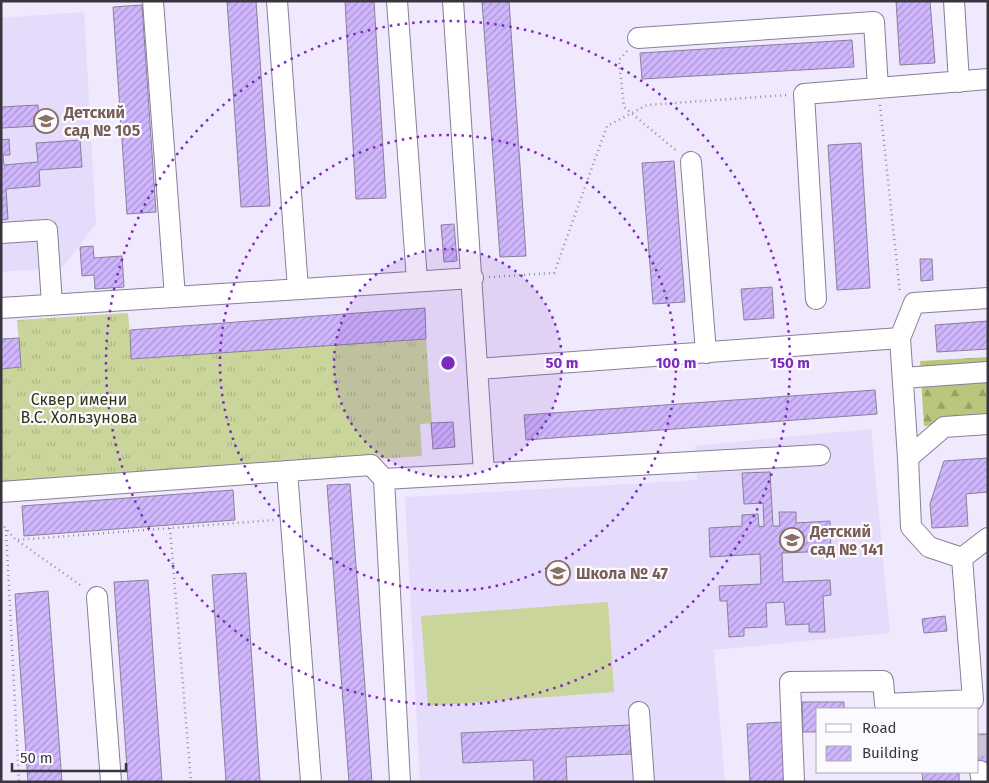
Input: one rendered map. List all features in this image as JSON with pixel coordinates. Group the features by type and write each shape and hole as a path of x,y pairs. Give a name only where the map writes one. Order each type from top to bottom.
{"lane":[{"path":"153,1 175,297"},
{"path":"277,1 298,289"},
{"path":"397,1 417,281"},
{"path":"453,1 473,278 484,473"},
{"path":"954,1 959,82"},
{"path":"638,38 874,22 878,88"},
{"path":"816,299 804,94 988,80"},
{"path":"691,162 706,353"},
{"path":"1,233 47,230 52,304"},
{"path":"1,308 473,278"},
{"path":"962,558 929,547 911,527 900,338 914,303 988,298"},
{"path":"478,369 900,338"},
{"path":"903,378 988,372"},
{"path":"908,458 944,427 988,424"},
{"path":"384,479 820,454"},
{"path":"1,492 371,465 384,479 400,782"},
{"path":"287,471 311,782"},
{"path":"962,558 988,538"},
{"path":"794,782 790,682 883,681 885,704 974,705 962,558"},
{"path":"97,597 111,782"},
{"path":"639,712 644,782"}],"path":[{"path":"638,38 619,60 624,107 691,162"},
{"path":"878,88 900,300"},
{"path":"473,278 554,273 607,126 646,105 804,94"},
{"path":"16,540 290,518"},
{"path":"1,523 16,540 97,597"},
{"path":"6,528 19,782"},
{"path":"170,528 191,782"}],"shaded area":[{"name":"Детский сад № 105","path":"84,12 96,224 63,267 1,272 1,18"},
{"name":"Школа № 47","path":"871,429 890,633 714,650 725,782 420,782 405,497 697,480 695,446"}],"green space":[{"name":"Сквер имени В.С. Хользунова","path":"128,313 132,359 426,339 432,423 420,424 422,456 1,485 1,369 21,367 17,320"},
{"path":"988,357 988,422 924,426 920,361"},
{"path":"608,602 614,692 428,706 421,616"}],"building":[{"path":"227,1 256,1 270,206 241,207"},
{"path":"345,1 374,1 386,198 356,199"},
{"path":"482,1 509,1 526,256 500,257"},
{"path":"896,1 930,1 935,63 900,65"},
{"path":"142,5 156,212 127,214 113,7"},
{"path":"852,40 854,67 642,79 640,53"},
{"path":"38,105 39,126 1,128 1,107"},
{"path":"1,134 2,140 9,139 10,155 3,155 4,165 38,162 36,143 80,140 82,167 39,170 40,186 6,189 8,219 1,220"},
{"path":"861,143 870,288 837,290 828,145"},
{"path":"674,161 685,302 653,304 642,163"},
{"path":"454,224 457,261 444,262 441,225"},
{"path":"93,246 94,258 122,256 124,287 95,289 94,275 82,276 80,247"},
{"path":"920,259 932,259 933,280 921,281"},
{"path":"772,287 774,318 744,320 741,289"},
{"path":"425,308 426,339 131,359 130,330"},
{"path":"988,321 988,349 937,352 935,325"},
{"path":"19,338 21,367 1,369 1,339"},
{"path":"875,390 877,414 526,440 524,415"},
{"path":"453,422 455,447 433,449 431,423"},
{"path":"988,458 988,492 966,494 968,526 932,528 930,504 944,461"},
{"path":"770,472 773,526 780,526 779,512 796,512 796,523 830,521 831,551 782,553 783,582 830,580 831,595 823,596 825,632 809,632 809,624 786,625 784,602 766,603 767,627 744,628 744,636 729,637 727,601 720,601 719,586 761,584 760,554 710,557 709,528 742,526 742,515 758,514 759,527 764,526 763,503 744,504 742,473"},
{"path":"350,484 372,782 349,782 327,485"},
{"path":"233,490 235,520 24,536 22,506"},
{"path":"246,573 260,782 226,782 212,575"},
{"path":"148,580 162,782 128,782 114,582"},
{"path":"48,591 62,782 28,782 15,594"},
{"path":"945,616 947,631 924,633 922,619"},
{"path":"802,702 844,702 844,708 816,708 816,732 803,732"},
{"path":"784,722 787,782 750,782 747,724"},
{"path":"630,725 631,754 566,757 567,782 534,782 533,760 463,763 461,733"},
{"path":"979,734 988,734 988,770 979,771"},
{"path":"922,773 959,773 959,782 923,782"}],"tunnel":[{"path":"979,754 980,771"}],"place":[{"name":"Детский сад № 105","path":"46,121"},
{"name":"Детский сад № 141","path":"792,540"},
{"name":"Школа № 47","path":"558,573"}]}
